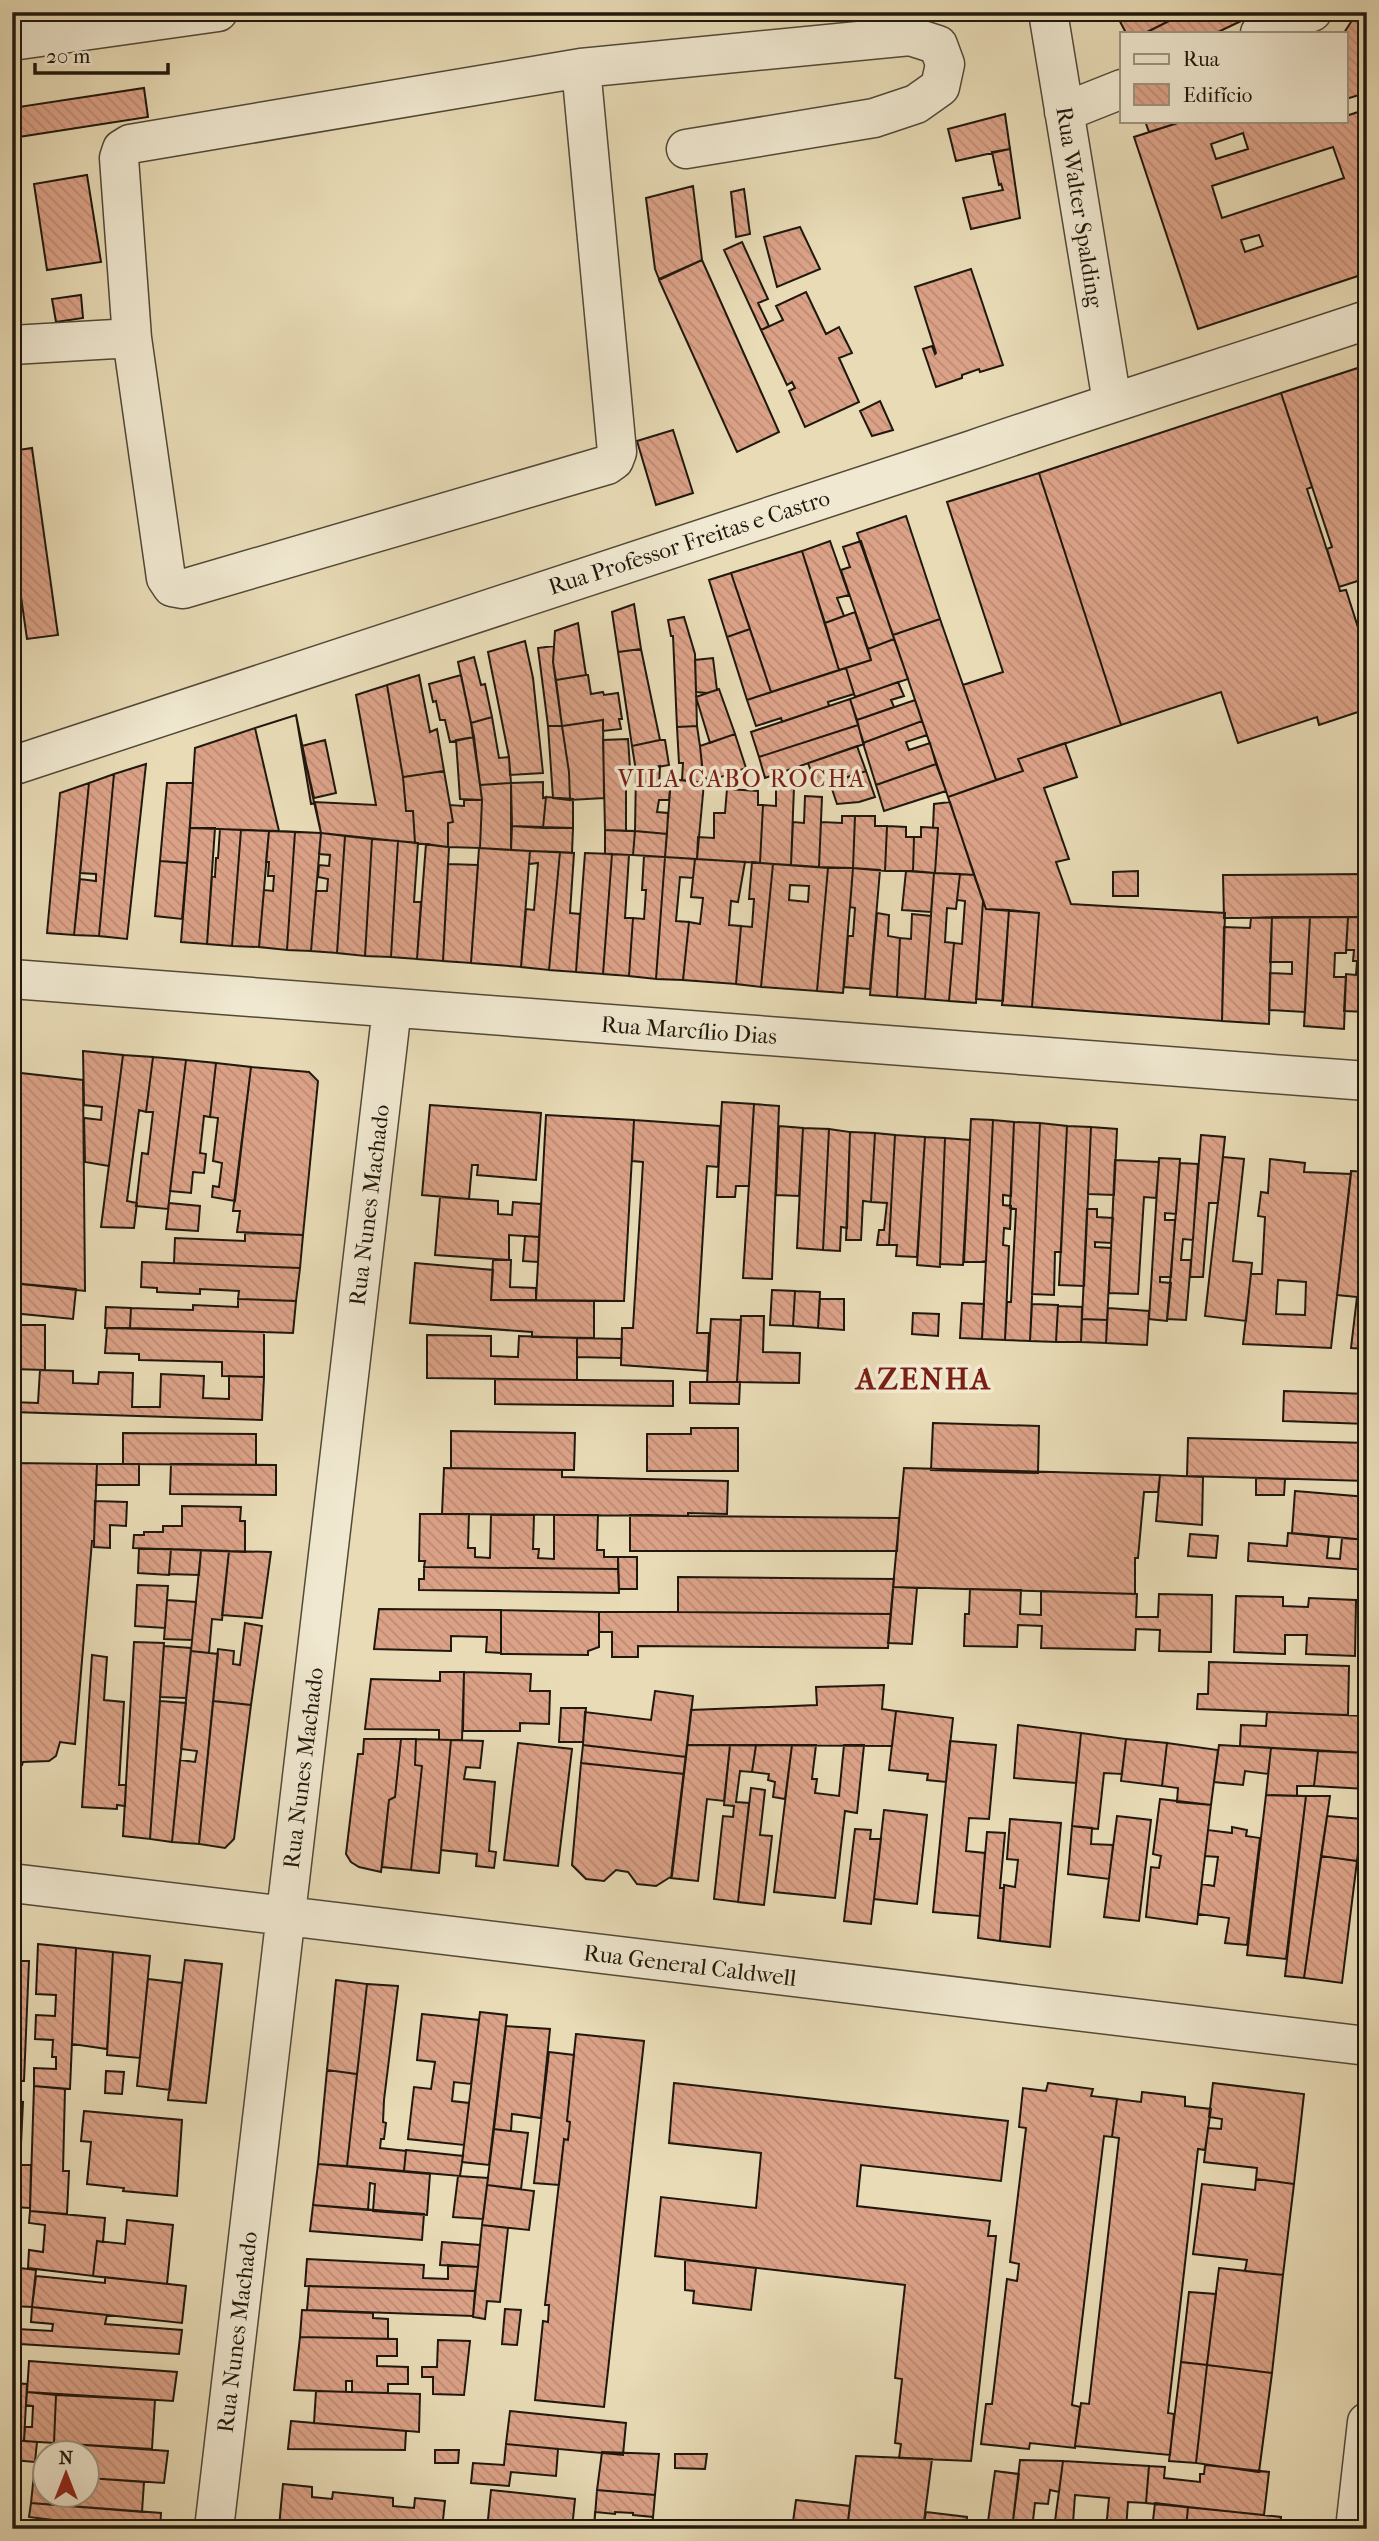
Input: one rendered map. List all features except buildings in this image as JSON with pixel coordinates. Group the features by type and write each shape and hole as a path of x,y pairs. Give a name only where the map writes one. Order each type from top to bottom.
{"street":[{"path":"12,41 218,12"},
{"name":"Rua Walter Spalding","path":"1048,12 1112,402"},
{"path":"1262,32 1312,12"},
{"path":"581,68 617,452 614,460 607,465 183,589 172,587 166,578 132,338 119,158 122,149 130,144 581,68 910,36 938,45 946,64 940,87 916,104 874,118 685,149"},
{"path":"1065,112 1120,90"},
{"name":"Rua Professor Freitas e Castro","path":"12,766 1367,320"},
{"path":"12,345 132,338"},
{"name":"Rua Marcílio Dias","path":"12,979 1367,1081"},
{"name":"Rua Nunes Machado","path":"214,2529 392,1008"},
{"name":"Rua General Caldwell","path":"12,1884 1367,2046"},
{"path":"1355,2529 1367,2422"}],"district":[{"name":"VILA CABO ROCHA","path":"742,779"},
{"name":"AZENHA","path":"924,1379"}]}
